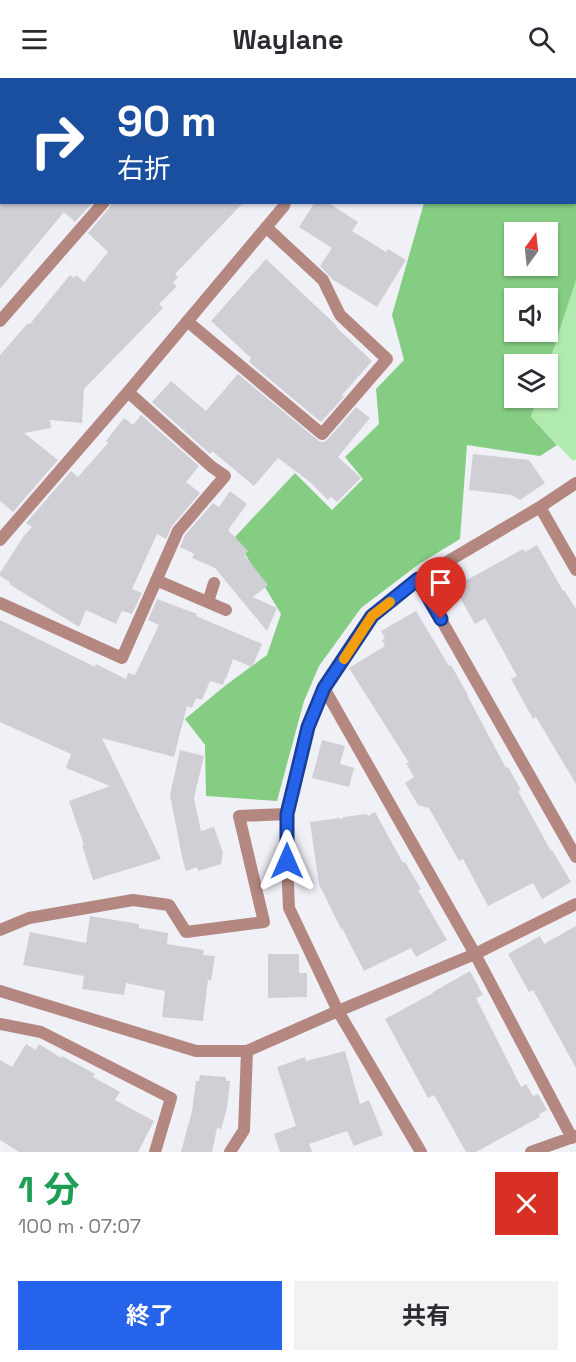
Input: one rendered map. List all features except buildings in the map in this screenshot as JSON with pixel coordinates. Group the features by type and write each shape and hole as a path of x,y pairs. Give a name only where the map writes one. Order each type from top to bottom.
{"street":[{"path":"0,321 102,204"},
{"path":"0,540 188,321 283,204"},
{"path":"188,321 322,434 387,358 340,315 323,280 266,227"},
{"path":"0,603 122,658 178,531 225,476 128,392"},
{"path":"421,1152 338,1011 289,908 287,814 308,727 324,688 372,616 418,579 540,507 576,483"},
{"path":"540,507 576,570"},
{"path":"418,579 576,857"},
{"path":"156,580 226,610"},
{"path":"208,602 214,583"},
{"path":"324,688 475,954 574,1137 531,1152"},
{"path":"0,930 29,918 133,900 169,905 186,932 264,922 239,816 287,814"},
{"path":"0,991 196,1051 247,1051 475,954 576,904"},
{"path":"0,1024 41,1032 171,1098 155,1152"},
{"path":"230,1152 244,1130 247,1051"}],"green space":[{"path":"424,204 576,204 576,280 558,335 558,288 504,288 504,342 556,342 552,354 504,354 504,408 534,408 531,417 557,445 540,456 467,445 460,539 419,564 361,608 319,666 304,701 277,801 206,796 205,745 185,719 267,655 281,614 235,537 295,473 332,510 363,479 345,457 379,424 376,389 404,360 392,315"},
{"path":"576,280 576,459 573,461 531,417 534,408 558,408 558,354 552,354 556,342 558,342 558,335"}],"slow traffic":[{"path":"344,659 372,616 390,602"}],"route":[{"path":"287,861 287,814 308,727 324,688 372,616 418,579 441,619"}]}
